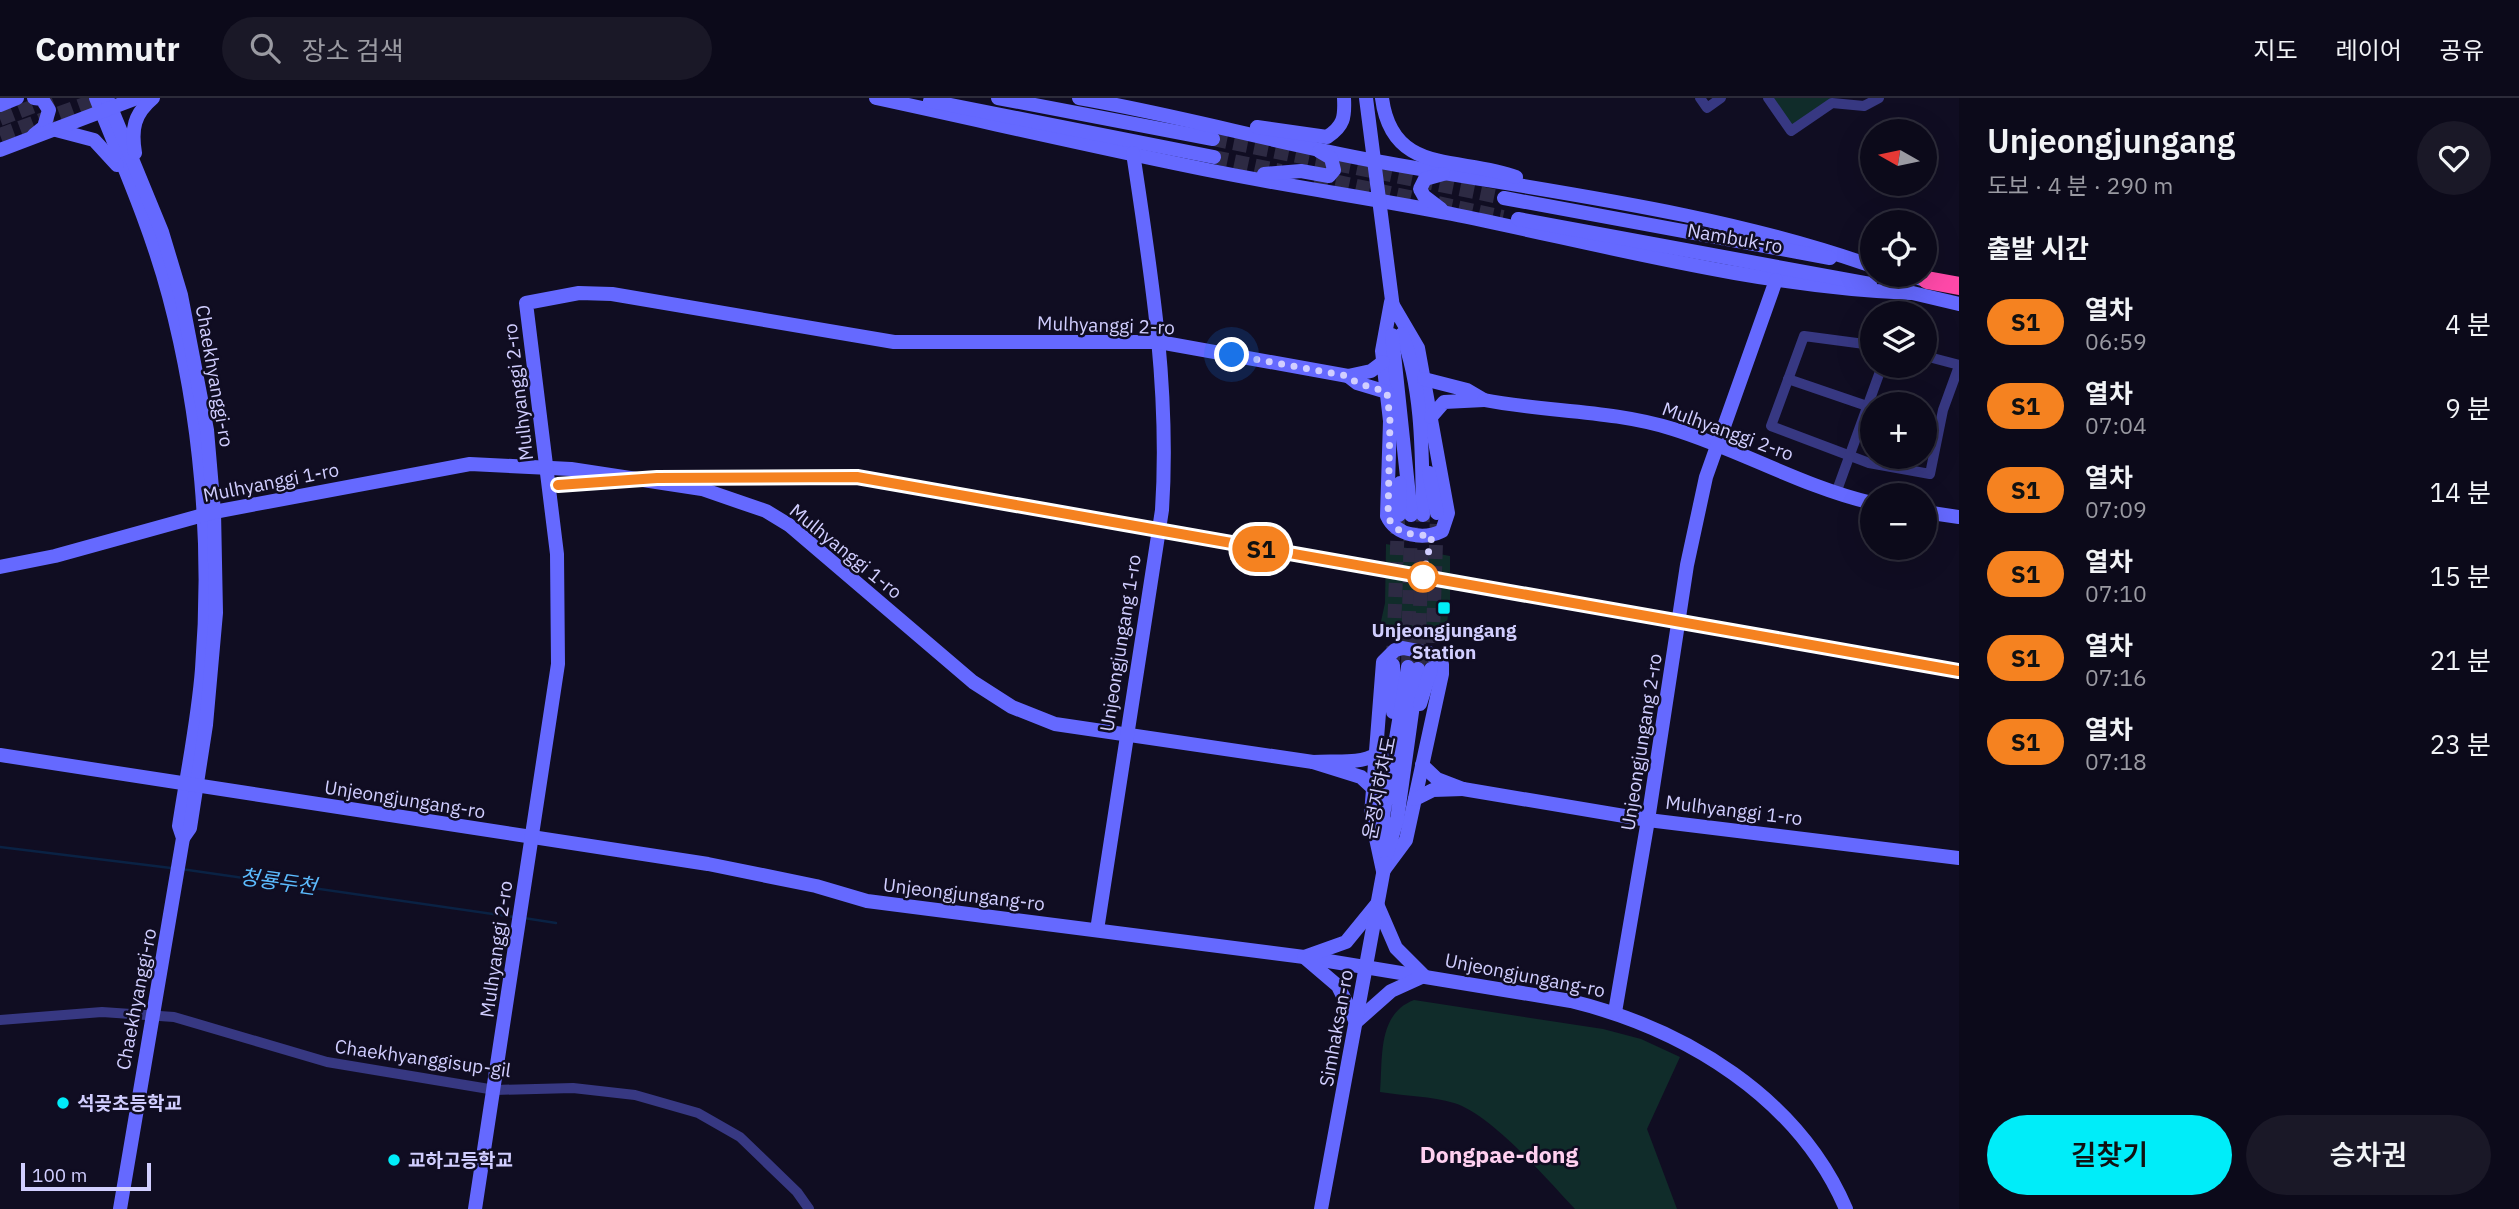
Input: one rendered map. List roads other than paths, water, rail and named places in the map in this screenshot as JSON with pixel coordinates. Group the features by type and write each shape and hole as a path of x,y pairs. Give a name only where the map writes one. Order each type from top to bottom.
{"highway":[{"path":"1937,282 1959,287"}],"street":[{"path":"0,105 17,98"},
{"path":"30,139 44,127 49,110 42,99 34,98"},
{"path":"0,150 54,130 103,104 137,98"},
{"path":"132,175 135,121 139,110 153,98"},
{"path":"876,98 1235,175 1380,201 1776,280 1849,290 1911,293"},
{"path":"886,98 938,101 1214,157"},
{"path":"998,98 1213,139"},
{"path":"1079,98 1374,161 1557,192 1802,241 1860,262"},
{"path":"1145,113 1189,116 1327,137 1340,127 1345,118 1344,98"},
{"path":"1366,98 1392,304 1392,351 1402,433 1417,514 1421,435 1408,349 1392,304"},
{"path":"1382,98 1384,119 1392,134 1401,144 1421,156 1508,174 1557,192"},
{"path":"1700,98 1707,108 1721,98"},
{"path":"1768,98 1791,131 1832,103 1864,106 1879,98"},
{"name":"Chaekhyanggi-ro","path":"103,104 132,175 162,232 190,336 207,430 216,613 213,670 191,786 190,828 183,838 150,1015 120,1209"},
{"path":"54,130 94,140 132,175"},
{"path":"1235,175 1301,171 1329,176 1334,170 1331,158 1315,149"},
{"name":"Unjeongjungang 1-ro","path":"1097,930 1124,735 1162,510 1166,416 1133,153"},
{"path":"1448,173 1425,179 1420,189 1435,206 1452,215"},
{"name":"Nambuk-ro","path":"1504,198 1860,264"},
{"name":"Nambuk-ro","path":"1503,217 1769,264 1959,304"},
{"name":"Unjeongjungang 2-ro","path":"1615,1012 1688,565 1706,477 1776,280"},
{"name":"Mulhyanggi 2-ro","path":"495,1090 558,664 557,554 526,303 579,293 612,294 894,342 1158,342 1348,376 1357,383 1387,392"},
{"path":"1392,304 1418,348 1448,513 1442,531 1432,536 1402,533 1391,526 1388,516 1390,462 1382,351 1392,304"},
{"path":"1860,343 1804,336 1771,426 1849,457 1930,474 1944,410 1959,365 1937,359"},
{"path":"1348,376 1371,371 1383,362"},
{"path":"1424,379 1467,390 1484,400"},
{"path":"1788,379 1860,404"},
{"path":"1431,417 1444,402 1484,400"},
{"name":"Mulhyanggi 2-ro","path":"1484,400 1652,423 1718,445 1836,493 1860,500"},
{"path":"1836,493 1860,426"},
{"name":"Mulhyanggi 1-ro","path":"0,567 55,556 209,513 453,466 546,467 702,489 766,511 789,526 996,698 1055,724 1313,762"},
{"path":"1937,514 1959,517"},
{"path":"1395,650 1429,653 1442,664 1442,674 1406,840 1383,871 1371,815 1383,662 1395,650"},
{"name":"운정지하차도","path":"1413,668 1408,742 1397,820 1387,853 1383,816 1393,753 1413,668"},
{"path":"1313,762 1342,759 1363,762 1377,754"},
{"name":"Unjeongjungang-ro","path":"0,755 708,864 816,886 867,901 1304,957 1424,976 1615,1012 1686,1042 1731,1070 1798,1136 1832,1177 1846,1209"},
{"path":"1313,762 1361,777 1374,789"},
{"path":"1422,765 1437,779 1463,789"},
{"path":"1415,799 1433,790 1463,789"},
{"name":"Mulhyanggi 1-ro","path":"1463,789 1648,820 1959,859"},
{"name":"Simhaksan-ro","path":"1321,1209 1387,853"},
{"path":"1377,904 1396,948 1424,976 1391,991 1356,1022 1338,986 1304,957 1346,942 1377,904"},
{"name":"Chaekhyanggisup-gil","path":"0,1020 102,1012 174,1017 327,1062 495,1090 573,1088 622,1094 698,1114 740,1137 797,1192 809,1209"},
{"path":"475,1209 495,1090"}],"waterway":[{"name":"청룡두천","path":"0,847 171,868"},
{"name":"청룡두천","path":"181,869 514,917"},
{"name":"청룡두천","path":"524,918 556,923"}],"tunnel":[{"path":"0,119 55,98"},
{"path":"0,135 101,98"},
{"path":"1213,139 1504,198"},
{"path":"1214,157 1281,171"},
{"path":"1315,177 1503,217"},
{"path":"1432,664 1437,513"},
{"path":"1408,667 1411,515"},
{"path":"1418,669 1423,515"},
{"path":"1393,660 1398,520"}],"train":[{"name":"S1","path":"558,485 657,478 857,477 1959,671"}],"place":[{"name":"Unjeongjungang Station","path":"1444,608"},
{"name":"석곶초등학교","path":"63,1103"},
{"name":"교하고등학교","path":"394,1160"}],"district":[{"name":"Dongpae-dong","path":"1499,1155"}]}
